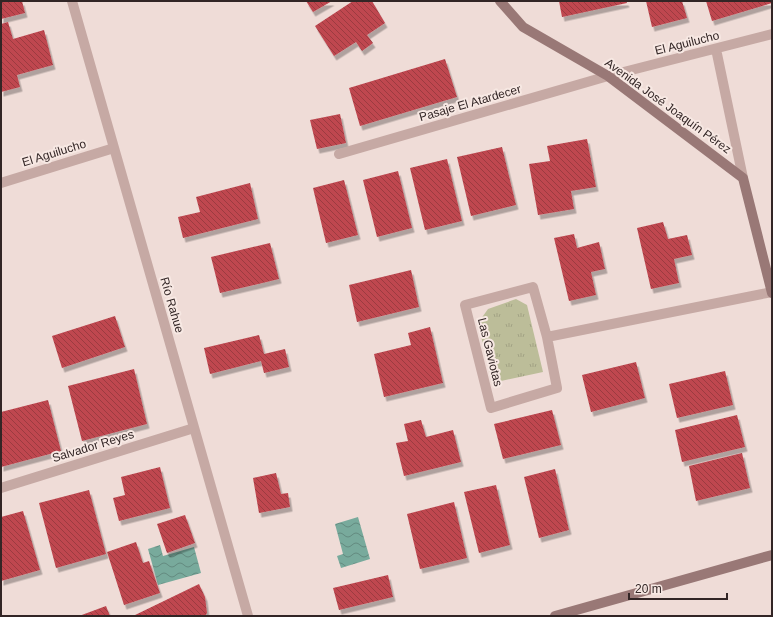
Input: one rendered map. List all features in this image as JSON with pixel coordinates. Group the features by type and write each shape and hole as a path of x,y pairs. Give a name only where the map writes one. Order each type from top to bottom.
{"main road":[{"name":"Avenida José Joaquín Pérez","path":"500,1 523,27 608,76 743,178 772,292"},
{"path":"555,616 772,554"}],"street":[{"name":"Río Rahue","path":"72,1 248,616"},
{"name":"El Aguilucho","path":"608,76 772,34"},
{"name":"Avenida José Joaquín Pérez","path":"716,49 743,178"},
{"name":"Pasaje El Atardecer","path":"339,154 608,76"},
{"name":"El Aguilucho","path":"1,183 114,148"},
{"name":"Las Gaviotas","path":"533,287 547,337 557,388 491,408 465,305 533,287"},
{"path":"547,337 772,292"},
{"name":"Salvador Reyes","path":"1,488 194,428"}],"green space":[{"path":"516,299 527,305 543,372 492,383 478,323 488,309"}],"water":[{"path":"358,517 370,559 341,568 337,556 343,554 335,524"},
{"path":"160,545 163,556 194,547 201,573 158,585 148,549"}],"building":[{"path":"1,1 22,1 25,13 1,19"},
{"path":"306,1 332,1 313,12"},
{"path":"353,1 372,1 385,23 367,35 373,43 362,51 356,42 334,56 315,26"},
{"path":"559,1 626,1 627,3 562,17"},
{"path":"646,1 682,1 687,18 652,27"},
{"path":"706,1 772,1 772,3 712,21"},
{"path":"8,22 13,39 44,30 53,65 17,75 20,87 1,92 1,24"},
{"path":"445,59 457,97 360,126 349,88"},
{"path":"340,114 346,143 317,149 310,120"},
{"path":"587,139 596,187 571,191 574,209 538,215 529,164 550,161 547,146"},
{"path":"502,147 516,205 471,216 457,157"},
{"path":"447,159 462,221 425,230 410,168"},
{"path":"398,171 412,228 377,237 363,180"},
{"path":"344,180 358,235 326,243 313,188"},
{"path":"250,183 258,219 183,238 178,217 200,212 196,197"},
{"path":"663,222 668,239 687,235 692,255 674,259 679,283 651,289 637,228"},
{"path":"574,234 577,248 599,242 605,269 591,272 596,295 569,301 554,238"},
{"path":"270,243 279,279 220,293 211,257"},
{"path":"411,270 419,307 357,322 349,285"},
{"path":"115,316 125,347 62,368 52,336"},
{"path":"430,327 443,383 384,397 374,354 411,345 408,333"},
{"path":"259,335 264,354 285,349 289,367 264,373 261,361 210,374 204,348"},
{"path":"636,362 645,398 591,412 582,375"},
{"path":"134,369 147,424 82,441 68,386"},
{"path":"725,371 733,405 677,418 669,384"},
{"path":"48,400 61,451 1,467 1,412"},
{"path":"552,410 561,445 503,459 494,424"},
{"path":"737,415 745,447 682,462 675,430"},
{"path":"421,420 426,437 453,430 461,462 404,476 396,443 408,441 404,424"},
{"path":"742,453 750,488 696,501 689,466"},
{"path":"160,467 170,508 119,521 113,498 125,495 121,477"},
{"path":"555,469 569,530 539,538 524,477"},
{"path":"276,473 281,494 288,493 290,507 259,513 253,478"},
{"path":"496,485 510,545 479,553 464,492"},
{"path":"89,490 106,554 56,568 39,503"},
{"path":"454,502 467,558 420,569 407,514"},
{"path":"23,511 40,570 1,581 1,517"},
{"path":"185,515 195,543 167,553 157,524"},
{"path":"136,542 143,563 149,561 160,593 124,605 107,552"},
{"path":"388,575 393,597 339,610 333,588"},
{"path":"199,584 205,597 207,613 205,616 133,616"},
{"path":"106,606 110,616 79,616"}]}
